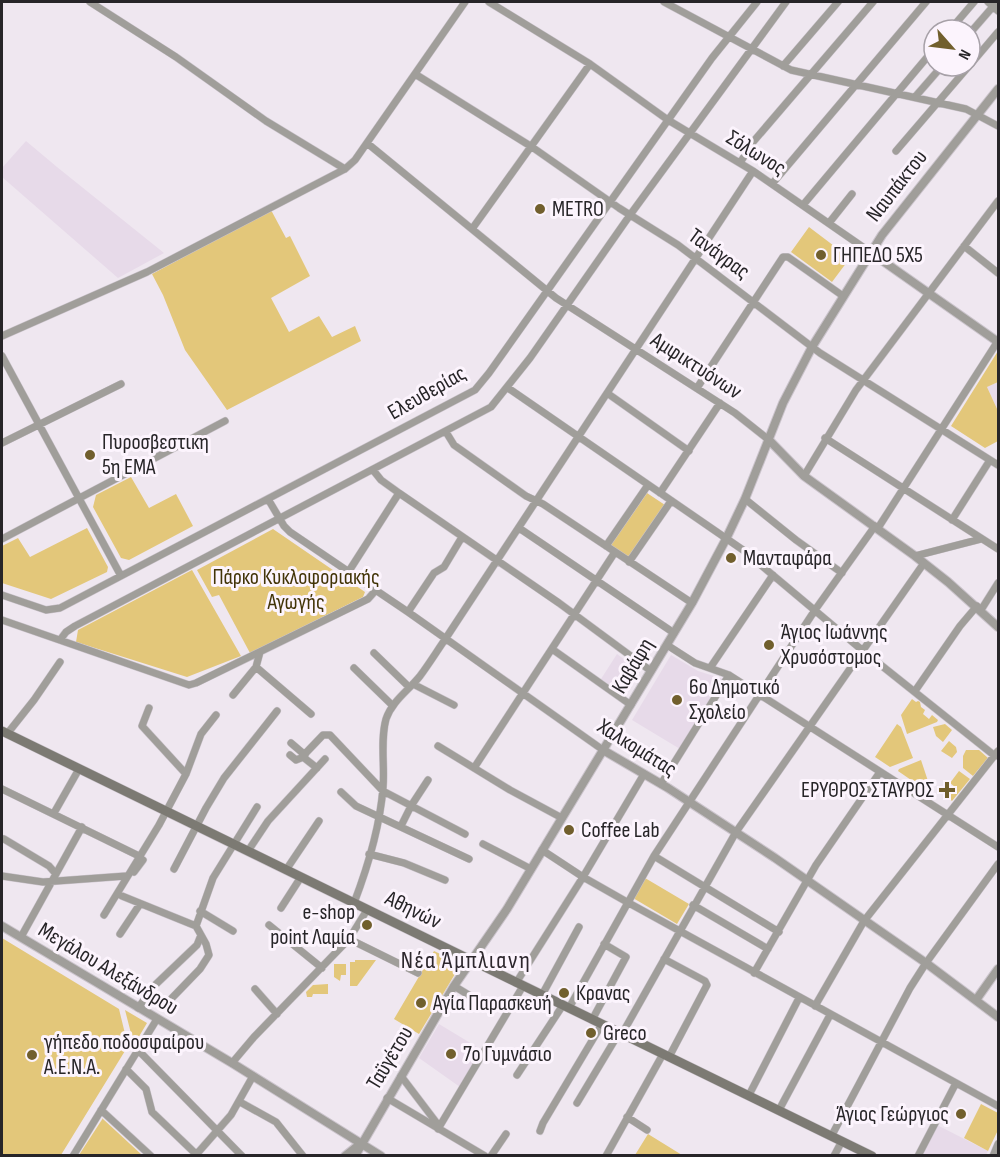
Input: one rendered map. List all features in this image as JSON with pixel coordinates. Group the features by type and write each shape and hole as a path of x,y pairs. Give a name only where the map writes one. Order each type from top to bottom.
{"main road":[{"name":"Αθηνών","path":"4,732 872,1155"}],"street":[{"path":"90,2 176,57 266,121 345,169"},
{"path":"2,336 147,272 345,169 355,160 465,2"},
{"name":"Σόλωνος","path":"489,2 590,64 668,120 753,171 998,342"},
{"path":"664,2 783,66 810,75 939,102 978,114 999,126"},
{"name":"Ελευθερίας","path":"2,595 46,610 55,610 472,392 489,373 668,120 757,2"},
{"name":"Ελευθερίας","path":"60,640 75,626 491,407 508,388 749,49 786,2"},
{"path":"783,66 838,2"},
{"path":"740,163 753,142 873,2"},
{"path":"772,184 926,2"},
{"path":"960,18 974,2"},
{"path":"982,19 994,5"},
{"path":"982,52 999,32"},
{"path":"803,205 922,63"},
{"path":"472,229 590,64"},
{"name":"Τανάγρας","path":"415,74 532,147 610,202 696,258 812,347 999,465"},
{"path":"915,97 932,78"},
{"path":"896,151 960,78"},
{"name":"Ναυπάκτου","path":"769,440 790,386 870,252 999,89"},
{"name":"Αμφικτυόνων","path":"367,143 567,305 758,430 804,476 915,556 999,627"},
{"path":"354,903 379,815 383,791 386,720 393,706 422,674 753,171"},
{"path":"829,223 852,194"},
{"path":"804,476 825,438 863,381 999,201"},
{"path":"964,246 999,273"},
{"path":"697,388 785,256 843,296"},
{"path":"517,1075 566,1007 654,856 689,801 815,610 904,489 998,342"},
{"path":"2,356 121,576"},
{"path":"2,443 121,384"},
{"path":"508,388 726,539 773,575 862,650 997,753 864,921 815,1006"},
{"path":"607,393 688,451"},
{"path":"660,493 720,403"},
{"path":"2,539 225,421"},
{"path":"446,432 454,445 526,496 537,500 692,603"},
{"path":"825,438 999,549"},
{"name":"Καβάφη","path":"472,961 531,869 692,603 745,499 769,440"},
{"path":"952,520 990,460"},
{"path":"373,470 381,480 574,614 651,671"},
{"path":"606,546 648,485"},
{"path":"349,571 399,493"},
{"name":"Χαλκομάτας","path":"268,499 290,532 446,638 603,750 736,832 926,963 999,1017"},
{"path":"745,499 842,573"},
{"path":"629,561 671,501"},
{"path":"519,528 674,633"},
{"path":"408,612 434,573 444,567 462,537"},
{"path":"915,556 981,539"},
{"path":"474,768 615,552"},
{"path":"577,1103 664,959 736,832 924,563"},
{"path":"710,668 773,575"},
{"path":"915,691 960,626 979,608 999,583"},
{"path":"2,620 189,685 368,599 376,590"},
{"path":"667,645 695,663 729,675 999,847"},
{"path":"552,649 631,705"},
{"path":"233,695 256,667 260,652"},
{"path":"374,653 411,685 454,705"},
{"path":"4,732 34,700 60,662"},
{"path":"256,667 311,714"},
{"path":"354,668 393,706"},
{"path":"661,784 729,675"},
{"path":"149,708 142,726 186,774"},
{"path":"174,869 225,778 277,711"},
{"path":"121,885 130,878 186,774 199,740 216,715"},
{"path":"290,755 296,760 304,756 323,735 330,735 383,791 465,834"},
{"path":"291,743 317,768"},
{"path":"438,746 562,818"},
{"path":"248,851 268,821 326,759"},
{"path":"54,813 79,769"},
{"path":"754,973 816,865 880,772"},
{"path":"438,1128 644,774"},
{"path":"401,826 428,780"},
{"path":"2,789 141,858"},
{"path":"341,792 356,806 469,859"},
{"path":"196,926 213,878 257,807"},
{"path":"286,870 319,821"},
{"path":"21,937 82,827"},
{"path":"4,839 49,866 56,874"},
{"path":"483,844 531,869"},
{"path":"542,850 627,902 999,1106"},
{"path":"369,854 404,863 445,880"},
{"path":"654,856 779,932"},
{"path":"104,915 126,876 141,858"},
{"path":"832,1135 881,1041 926,963 999,864"},
{"path":"2,876 52,882 126,876"},
{"path":"281,908 301,877"},
{"path":"122,896 196,926 206,944 209,955 200,969 171,999"},
{"path":"120,934 140,904"},
{"path":"693,905 768,949"},
{"path":"232,1063 349,939 367,910"},
{"path":"201,911 233,931"},
{"path":"269,925 322,968"},
{"name":"Μεγάλου Αλεξάνδρου","path":"2,926 381,1155"},
{"path":"542,995 579,927"},
{"path":"138,1008 154,986 197,945 201,935"},
{"path":"349,939 418,974"},
{"path":"592,1020 626,957 604,944"},
{"path":"606,1155 707,985 705,981 664,959"},
{"name":"Ταϋγέτου","path":"355,1155 454,986 472,961"},
{"path":"976,1000 999,969"},
{"path":"454,986 485,1005"},
{"path":"255,989 277,1014"},
{"path":"748,1095 799,998"},
{"path":"779,1110 830,1015"},
{"path":"73,1155 157,1019"},
{"path":"540,1131 602,1024"},
{"path":"138,1050 242,1155"},
{"path":"126,1069 146,1089 152,1112 196,1155 240,1102 253,1076"},
{"path":"400,1076 438,1128"},
{"path":"918,1155 956,1083"},
{"path":"387,1098 485,1155"},
{"path":"240,1102 276,1122 303,1155"},
{"path":"101,1110 151,1155"},
{"path":"627,1117 647,1130"},
{"path":"491,1155 506,1134"},
{"path":"834,1155 842,1140"},
{"name":"Ταϋγέτου","path":"345,1155 360,1144"}],"shaded area":[{"path":"26,141 164,253 118,278 2,177 2,168"},
{"path":"998,382 998,411 987,387"},
{"path":"617,654 640,671 625,695 601,679"},
{"name":"6ο Δημοτικό Σχολείο","path":"671,655 698,671 723,679 680,749 632,720"},
{"name":"7ο Γυμνάσιο","path":"439,1024 482,1050 460,1087 419,1058"},
{"path":"937,1125 988,1151 986,1155 921,1156"}],"green space":[{"path":"271,210 286,238 290,236 310,276 271,298 289,332 319,316 332,337 355,326 361,341 227,410 185,350 152,274"},
{"name":"ΓΗΠΕΔΟ 5X5","path":"809,227 850,258 832,282 791,252"},
{"path":"998,351 998,382 987,387 998,411 998,441 985,448 951,426"},
{"path":"131,477 149,508 176,494 193,526 129,560 121,558 93,507 96,495"},
{"path":"647,493 665,505 629,558 610,546"},
{"path":"87,528 108,567 107,572 51,599 2,583 2,546 18,538 30,557"},
{"name":"Πάρκο Κυκλοφοριακής Αγωγής","path":"273,529 365,592 363,597 250,653 219,595 212,597 197,570"},
{"path":"192,570 241,656 187,677 76,642 78,630"},
{"path":"912,699 920,702 921,707 925,710 923,714 929,719 932,715 938,720 907,734 901,715"},
{"path":"897,724 901,727 913,758 890,767 875,757"},
{"path":"945,724 952,730 943,742 936,736 933,727"},
{"path":"949,741 956,747 957,752 952,758 941,751"},
{"path":"966,750 979,750 988,758 973,776 963,768 963,756"},
{"path":"921,760 930,787 927,791 898,771"},
{"path":"959,771 970,779 952,801 947,797 955,787 950,783"},
{"path":"645,878 689,904 677,924 633,898"},
{"path":"2,938 119,1009 128,1046 61,1155 2,1155"},
{"path":"434,951 461,964 419,1034 394,1019"},
{"path":"355,960 376,960 357,986 350,986 350,962 355,962"},
{"path":"334,964 346,964 346,975 341,975 340,981 334,977"},
{"path":"328,984 328,994 313,994 312,997 307,997 306,992 313,985"},
{"path":"125,1010 147,1023 134,1045"},
{"path":"981,1104 998,1113 998,1130 988,1151 964,1138"},
{"path":"103,1119 142,1155 79,1155"},
{"path":"648,1134 682,1155 635,1155"}],"place":[{"name":"METRO","path":"540,209"},
{"name":"ΓΗΠΕΔΟ 5X5","path":"821,255"},
{"name":"Πυροσβεστικη 5η ΕΜΑ","path":"90,455"},
{"name":"Μανταφάρα","path":"731,558"},
{"name":"Άγιος Ιωάννης Χρυσόστομος","path":"769,645"},
{"name":"6ο Δημοτικό Σχολείο","path":"677,700"},
{"name":"ΕΡΥΘΡΟΣ ΣΤΑΥΡΟΣ","path":"947,790"},
{"name":"Coffee Lab","path":"569,830"},
{"name":"e-shop point Λαμία","path":"367,925"},
{"name":"Κρανας","path":"564,993"},
{"name":"Αγία Παρασκευή","path":"421,1003"},
{"name":"Greco","path":"591,1033"},
{"name":"7ο Γυμνάσιο","path":"451,1054"},
{"name":"γήπεδο ποδοσφαίρου Α.Ε.Ν.Α.","path":"32,1055"},
{"name":"Άγιος Γεώργιος","path":"961,1114"}],"district":[{"name":"Νέα Άμπλιανη","path":"466,960"}]}
